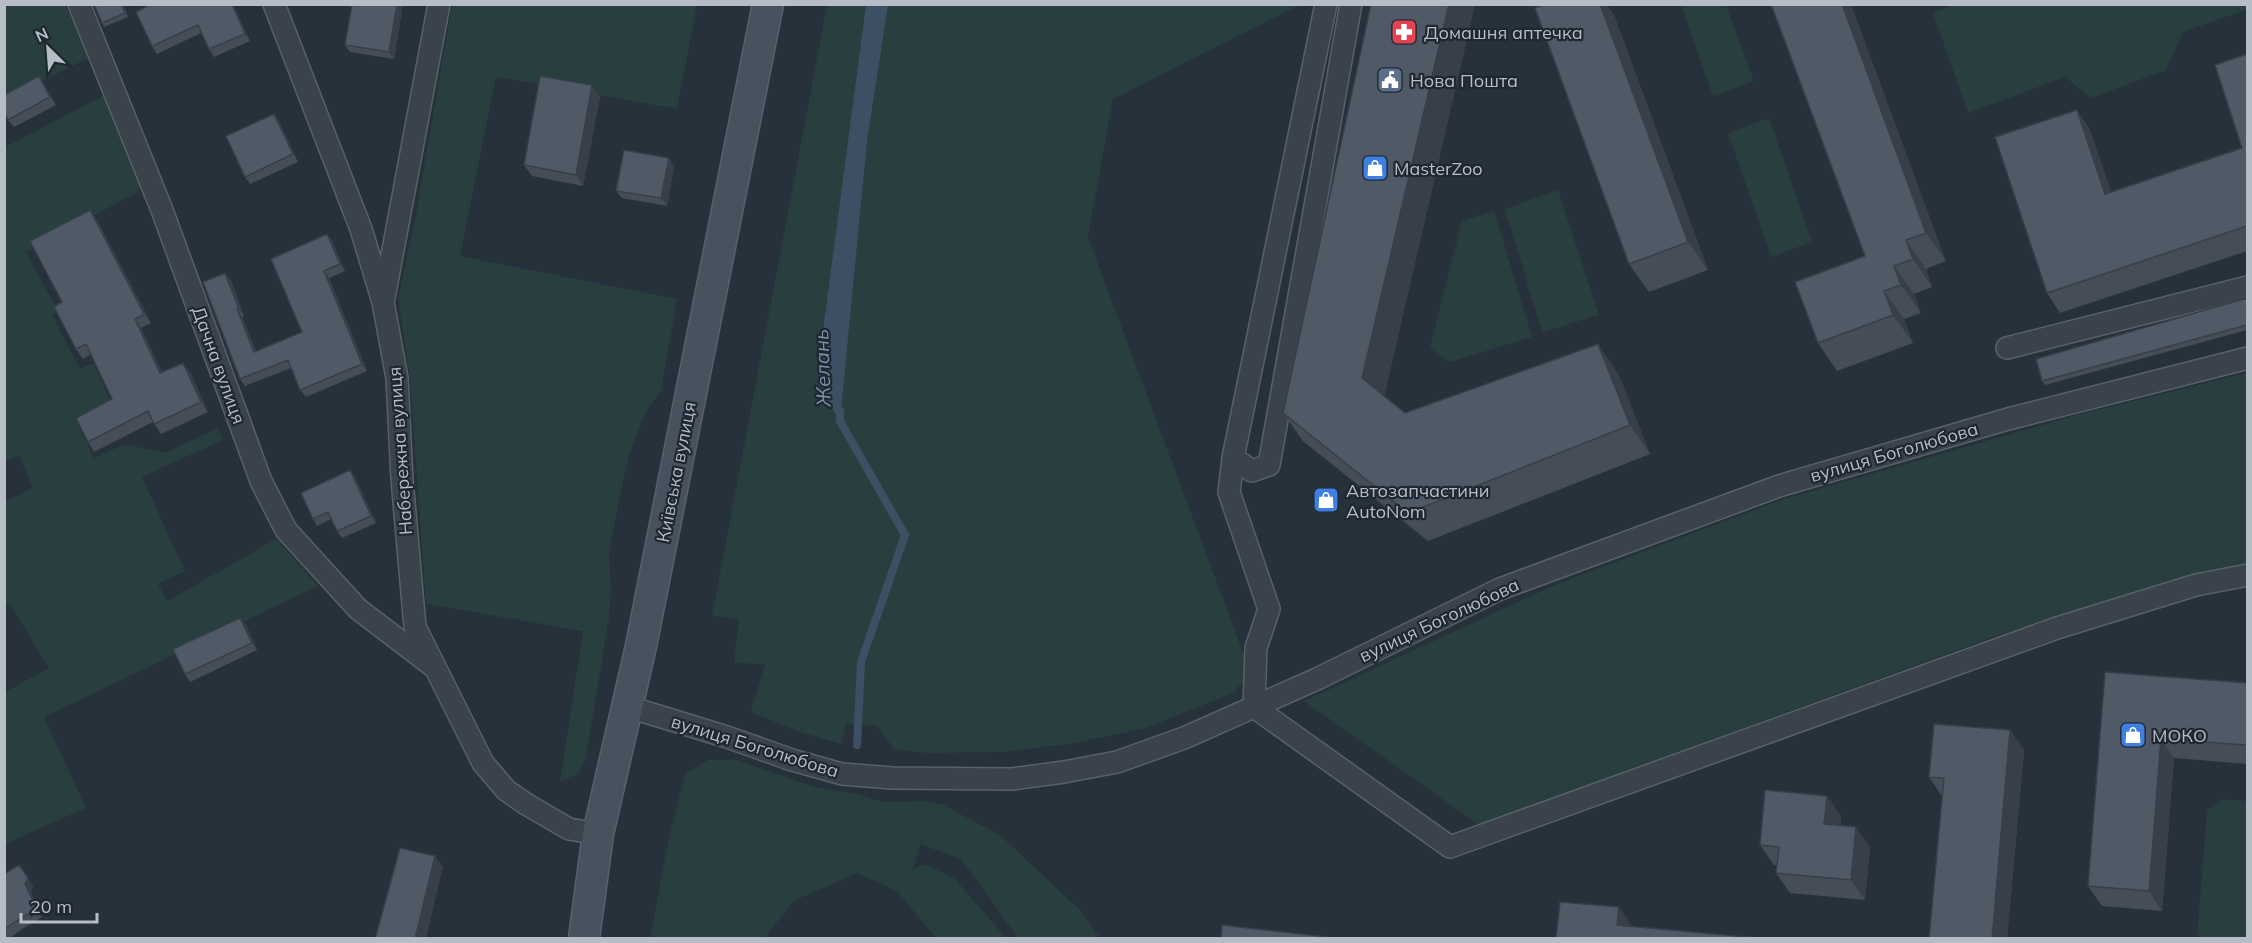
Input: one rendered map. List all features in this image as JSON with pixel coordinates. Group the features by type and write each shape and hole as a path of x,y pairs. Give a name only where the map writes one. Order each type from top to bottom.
{"main road":[{"name":"Київська вулиця","path":"584,939 598,834 629,707 768,4"}],"street":[{"name":"Дачна вулиця","path":"80,4 162,210 261,481 286,530 358,609 439,671"},
{"name":"Набережна вулиця","path":"274,4 361,229 383,302 397,378 402,479 415,627 483,763 506,790 569,829 598,834"},
{"path":"383,302 439,4"},
{"path":"1326,4 1233,458 1230,492 1269,609 1256,648 1254,707 1450,847 2057,628 2196,585 2247,575"},
{"path":"1233,458 1252,471 1269,465 1351,4"},
{"path":"2007,348 2247,287"},
{"name":"вулиця Боголюбова","path":"629,707 842,774 892,778 1012,779 1117,762 1184,738 1317,679 1500,589 1779,486 2008,418 2247,358"}],"green space":[{"path":"1957,4 2247,4 2248,9 2183,32 2166,70 2091,98 2065,77 1968,113 1933,13"},
{"path":"5,5 65,5 90,57 5,100"},
{"path":"452,5 697,5 677,109 496,77 460,256 677,299 661,391 646,411 630,452 620,495 609,553 611,591 609,617 586,757 579,773 560,782 583,631 426,604 410,379 398,299 415,220"},
{"path":"827,5 1300,5 1113,99 1088,237 1244,655 1245,679 1233,693 1143,729 1075,743 1003,752 927,753 894,749 877,726 846,723 841,744 797,731 751,712 765,664 734,663 739,619 712,616"},
{"path":"1681,5 1726,5 1754,81 1713,96"},
{"path":"105,95 141,186 136,193 26,252 58,311 52,315 80,369 93,363 113,407 78,425 94,458 125,444 165,453 218,428 223,440 142,477 185,571 158,584 167,601 276,539 318,586 44,717 86,808 5,844 5,692 49,668 10,604 5,606 5,502 33,488 19,455 5,462 5,147"},
{"path":"1769,118 1812,242 1771,257 1728,133"},
{"path":"1558,190 1599,315 1542,332 1505,209"},
{"path":"1494,211 1532,337 1450,362 1430,348 1462,221"},
{"path":"2247,373 2247,563 2197,574 1990,638 1479,825 1304,701 1557,584 1784,499 2077,415"},
{"path":"708,760 736,760 814,787 857,794 884,802 924,801 943,805 1000,835 1081,911 1100,938 1018,938 961,859 920,844 913,870 925,864 955,879 1006,938 936,938 897,891 857,873 793,901 765,938 650,938 668,842 685,774"},
{"path":"2222,799 2247,801 2247,938 2197,938 2207,810"}],"water":[{"path":"866,5 888,5 867,141 840,421 818,386 824,323"}],"building":[{"path":"94,4 121,4 125,13 102,23"},
{"path":"151,4 232,4 245,34 209,49 198,25 152,46 136,12"},
{"path":"352,4 397,4 389,52 345,45"},
{"path":"1371,4 1449,4 1362,378 1405,413 1598,344 1630,425 1408,513 1283,413"},
{"path":"1545,4 1600,4 1688,242 1629,264 1535,8"},
{"path":"1771,4 1842,4 1926,233 1906,240 1913,259 1894,266 1901,285 1884,291 1893,315 1818,343 1795,282 1865,256"},
{"path":"2247,54 2247,226 2047,293 1995,137 2077,110 2105,194 2242,148 2215,65"},
{"path":"39,76 50,97 8,120 4,112 4,95"},
{"path":"540,76 592,85 576,175 524,165"},
{"path":"274,114 293,154 245,177 226,136"},
{"path":"624,150 669,158 661,198 616,191"},
{"path":"90,210 144,314 135,319 160,373 183,363 201,402 154,424 148,411 88,442 76,418 112,399 86,344 76,349 54,307 62,302 30,241"},
{"path":"327,234 340,264 324,271 362,364 300,390 288,360 240,379 203,282 225,273 254,352 302,332 271,259"},
{"path":"2247,298 2247,325 2042,381 2036,359"},
{"path":"350,470 371,516 337,531 328,512 313,519 301,493"},
{"path":"240,618 252,643 185,674 173,649"},
{"path":"2105,672 2247,683 2247,745 2161,739 2149,891 2088,886"},
{"path":"1934,724 2010,730 1992,939 1929,939 1944,778 1929,777"},
{"path":"1765,790 1827,796 1824,824 1856,827 1851,880 1776,873 1779,847 1760,845"},
{"path":"400,848 435,856 415,939 375,939"},
{"path":"19,865 28,878 25,884 37,909 4,930 4,874"},
{"path":"1560,902 1619,907 1617,925 1768,939 1556,939"},
{"path":"1222,925 1345,939 1221,939"}],"waterway":[{"name":"Желань","path":"840,411 840,421 905,535 861,662 857,745"}],"place":[{"name":"Домашня аптечка","path":"1404,32"},
{"name":"Нова Пошта","path":"1390,80"},
{"name":"MasterZoo","path":"1375,168"},
{"name":"Автозапчастини AutoNom","path":"1326,500"},
{"name":"МОКО","path":"2133,735"}]}
